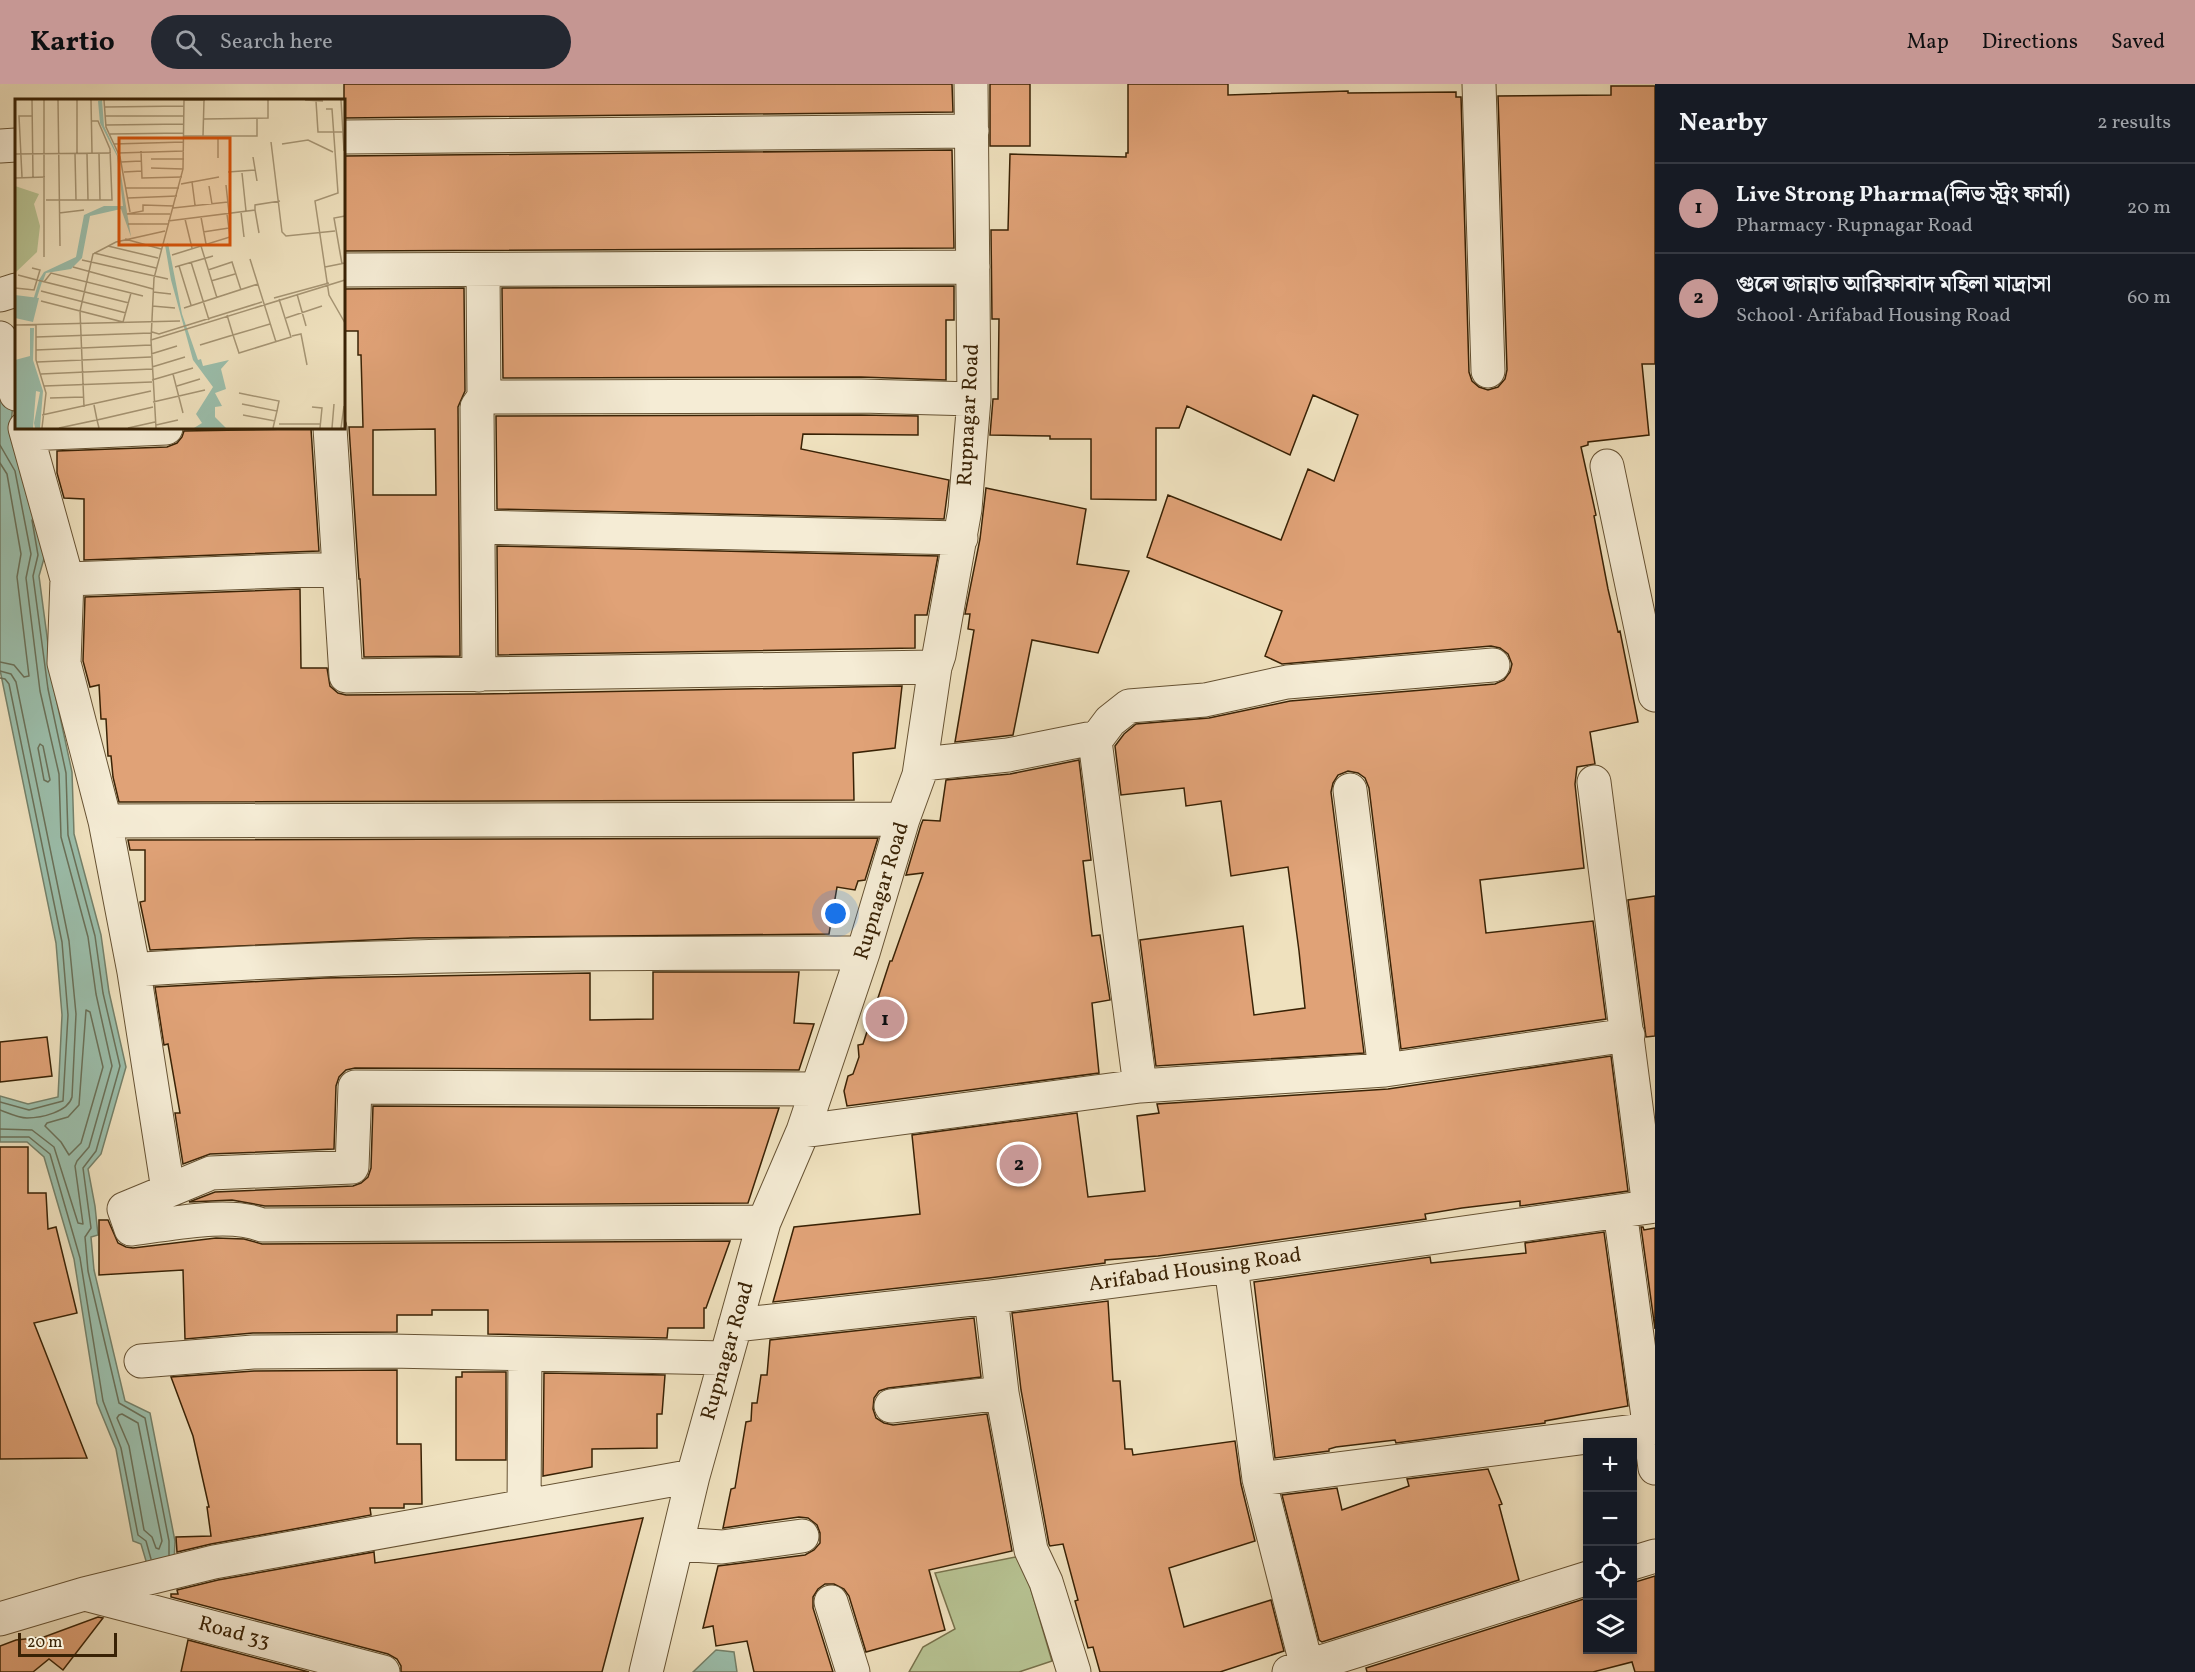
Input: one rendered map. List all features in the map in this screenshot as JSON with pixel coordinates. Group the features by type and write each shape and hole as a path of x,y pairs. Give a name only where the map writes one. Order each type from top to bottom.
{"street":[{"name":"Rupnagar Road","path":"646,1672 693,1476 764,1222 802,1131 863,953 922,764 935,667 961,538 974,399 971,84"},
{"path":"1479,84 1488,371"},
{"path":"345,137 972,131"},
{"path":"0,146 15,145"},
{"path":"345,270 973,267"},
{"path":"479,675 477,407 484,397 483,271"},
{"path":"0,295 15,290"},
{"path":"0,338 15,390"},
{"path":"484,397 861,396 974,399"},
{"path":"119,429 26,431 67,579 64,663 105,821 134,972 168,1190"},
{"path":"330,429 346,676 935,667"},
{"path":"1607,466 1643,583 1655,695"},
{"path":"479,527 961,538"},
{"path":"67,579 338,569"},
{"path":"1140,1086 1095,741 1110,721 1129,706 1205,700 1287,682 1492,665"},
{"path":"922,764 1008,756 1088,738 1095,741"},
{"path":"1594,782 1628,1035 1641,1208 1650,1429 1655,1468"},
{"path":"1350,790 1385,1070"},
{"path":"105,821 903,819"},
{"path":"134,972 144,969 260,961 675,953 863,953"},
{"path":"802,1131 1140,1086 1385,1070 1628,1035"},
{"path":"764,1222 262,1225 224,1218 131,1229 124,1209 211,1173 352,1167 355,1087 816,1089"},
{"name":"Arifabad Housing Road","path":"735,1325 991,1297 1231,1266 1641,1208"},
{"path":"1231,1266 1259,1479 1298,1670 1583,1579"},
{"path":"991,1297 1002,1393 1031,1550 1046,1582 1074,1672"},
{"path":"141,1360 254,1352 390,1351 726,1358"},
{"path":"524,1506 525,1355"},
{"path":"891,1407 1002,1393"},
{"path":"1259,1479 1650,1429"},
{"path":"0,1619 84,1594 214,1562 693,1476"},
{"path":"677,1544 722,1546 802,1536"},
{"path":"1637,1561 1655,1556"},
{"name":"Road 33","path":"84,1594 384,1672"},
{"path":"831,1602 854,1672"}],"shaded area":[{"path":"1021,1556 1052,1661 1019,1672 909,1672 923,1647 955,1629 935,1573"}],"water":[{"path":"0,367 13,403 10,435 28,466 45,555 39,576 54,689 72,772 74,834 101,935 109,992 126,1067 101,1154 88,1169 98,1235 91,1237 94,1270 125,1401 150,1413 175,1541 174,1563 149,1571 141,1544 133,1541 116,1449 97,1403 74,1259 44,1157 27,1142 0,1142 0,1096 28,1104 58,1097 62,1015 56,943 0,670"},
{"path":"716,1650 734,1652 737,1672 693,1672"}],"building":[{"path":"344,84 952,84 953,112 345,118"},
{"path":"990,84 1030,84 1030,146 990,146"},
{"path":"1128,84 1228,84 1228,95 1348,91 1348,93 1456,92 1456,97 1461,97 1469,372 1472,381 1488,390 1498,387 1505,379 1507,370 1498,96 1611,95 1611,86 1655,86 1655,364 1642,364 1649,435 1588,442 1588,445 1581,447 1596,515 1594,516 1608,589 1618,632 1620,631 1638,722 1590,732 1595,764 1577,767 1575,784 1584,868 1480,880 1486,933 1593,921 1606,1019 1401,1049 1369,788 1365,778 1358,773 1348,771 1338,775 1331,792 1364,1053 1156,1066 1140,940 1243,926 1254,1015 1305,1008 1288,867 1231,876 1221,801 1186,806 1184,788 1121,795 1115,746 1124,734 1136,724 1209,718 1290,701 1495,684 1504,680 1512,664 1508,654 1500,648 1491,646 1282,664 1265,656 1282,611 1147,557 1168,495 1281,540 1308,469 1334,481 1358,415 1313,395 1290,455 1187,406 1179,428 1156,428 1156,500 1091,499 1091,439 990,435 993,399 998,399 999,319 992,319 991,230 1008,230 1010,154 1126,157 1128,153"},
{"path":"952,150 954,248 345,251 345,156"},
{"path":"954,286 954,320 946,320 946,380 861,377 503,378 502,288"},
{"path":"464,288 465,391 458,407 460,656 364,657 349,427 363,427 358,331 345,331 345,289","holes":["435,429 436,495 373,495 373,430"]},
{"path":"496,416 918,416 918,435 803,434 801,449 949,480 944,519 497,509"},
{"path":"311,429 319,551 84,560 84,499 64,498 57,473 57,451 167,447 177,443 184,431"},
{"path":"986,488 1086,509 1077,564 1129,571 1098,653 1032,640 1013,735 955,742 974,630 968,629 970,614 965,614 980,539"},
{"path":"497,546 938,556 927,615 915,615 915,648 498,655"},
{"path":"300,589 301,668 327,668 330,686 338,693 346,695 480,694 902,686 895,748 853,753 854,800 119,802 111,756 108,756 106,719 101,719 99,685 90,687 83,661 85,597"},
{"path":"1079,760 1091,860 1083,861 1092,936 1100,935 1110,1000 1092,1003 1099,1073 847,1106 844,1091 848,1076 853,1074 859,1057 858,1045 863,1044 890,961 892,961 923,873 906,875 921,825 923,820 940,821 946,780 1010,774"},
{"path":"878,838 865,880 858,881 855,890 837,887 829,934 413,938 150,950 140,902 145,901 145,850 130,850 128,840"},
{"path":"1655,896 1655,1036 1646,1037 1628,900"},
{"path":"653,972 799,972 794,1023 814,1024 799,1070 355,1068 346,1070 339,1077 336,1086 334,1149 210,1154 183,1164 175,1113 180,1113 168,1044 164,1045 155,987 324,978 590,973 590,1020 653,1019"},
{"path":"47,1037 52,1076 0,1082 0,1042"},
{"path":"1611,1056 1628,1191 1520,1206 1520,1201 1462,1208 1425,1214 1426,1219 1228,1247 1105,1260 1105,1263 989,1278 773,1302 794,1227 920,1214 912,1135 1077,1113 1088,1197 1145,1191 1137,1116 1159,1113 1157,1104 1388,1089"},
{"path":"373,1106 779,1108 748,1203 265,1206 232,1200 189,1202 215,1192 353,1186 361,1183 368,1177 371,1168"},
{"path":"0,1147 28,1147 28,1193 46,1193 48,1229 56,1227 77,1313 34,1323 87,1458 0,1459"},
{"path":"99,1220 108,1220 118,1243 133,1248 216,1238 244,1239 262,1244 730,1241 706,1308 704,1308 704,1328 668,1328 667,1338 488,1334 488,1310 432,1310 432,1315 397,1315 397,1332 253,1333 185,1339 183,1270 99,1275"},
{"path":"1641,1227 1644,1230 1655,1228 1655,1329"},
{"path":"1604,1232 1628,1406 1545,1421 1545,1423 1396,1443 1395,1440 1336,1447 1329,1451 1275,1458 1254,1282 1430,1257 1431,1263 1526,1253 1525,1243"},
{"path":"1108,1301 1113,1381 1120,1381 1125,1449 1132,1449 1133,1455 1235,1441 1241,1484 1255,1541 1169,1568 1184,1627 1271,1600 1284,1651 1220,1672 1100,1672 1093,1647 1088,1648 1063,1544 1050,1546 1049,1544 1021,1390 1012,1313"},
{"path":"974,1318 981,1377 888,1388 879,1391 874,1398 873,1409 876,1418 893,1425 987,1414 1012,1551 929,1570 945,1630 866,1652 849,1596 844,1589 834,1584 825,1584 813,1597 813,1608 833,1672 754,1672 747,1641 716,1646 713,1626 703,1628 718,1566 805,1555 820,1543 817,1525 808,1518 799,1517 723,1528 731,1489 735,1488 746,1422 751,1421 752,1403 757,1403 761,1375 767,1375 770,1340"},
{"path":"397,1370 397,1444 421,1444 422,1504 404,1504 404,1508 370,1508 371,1515 177,1552 176,1537 211,1536 207,1507 209,1507 193,1436 171,1377 254,1371"},
{"path":"462,1372 506,1372 506,1460 456,1460 456,1377 462,1377"},
{"path":"544,1373 665,1375 662,1414 657,1414 657,1448 592,1449 592,1467 543,1476"},
{"path":"1488,1469 1502,1504 1499,1505 1519,1580 1322,1642 1319,1640 1282,1495 1337,1488 1342,1510 1409,1486 1407,1479"},
{"path":"643,1518 602,1672 401,1672 397,1659 388,1654 171,1597 171,1594 178,1594 177,1590 218,1580 374,1552 375,1563"},
{"path":"1655,1576 1655,1672 1635,1672 1632,1662 1593,1672 1367,1672 1366,1668 1583,1599 1583,1654 1637,1654 1637,1581"},
{"path":"98,1617 103,1618 63,1670 49,1659 33,1672 0,1672 0,1646 16,1640 44,1637"},
{"path":"188,1640 309,1672 181,1672"}],"place":[{"name":"Live Strong Pharma(লিভ স্ট্রং ফার্মা)","path":"885,1019"},
{"name":"গুলে জান্নাত আরিফাবাদ মহিলা মাদ্রাসা","path":"1019,1164"}]}
